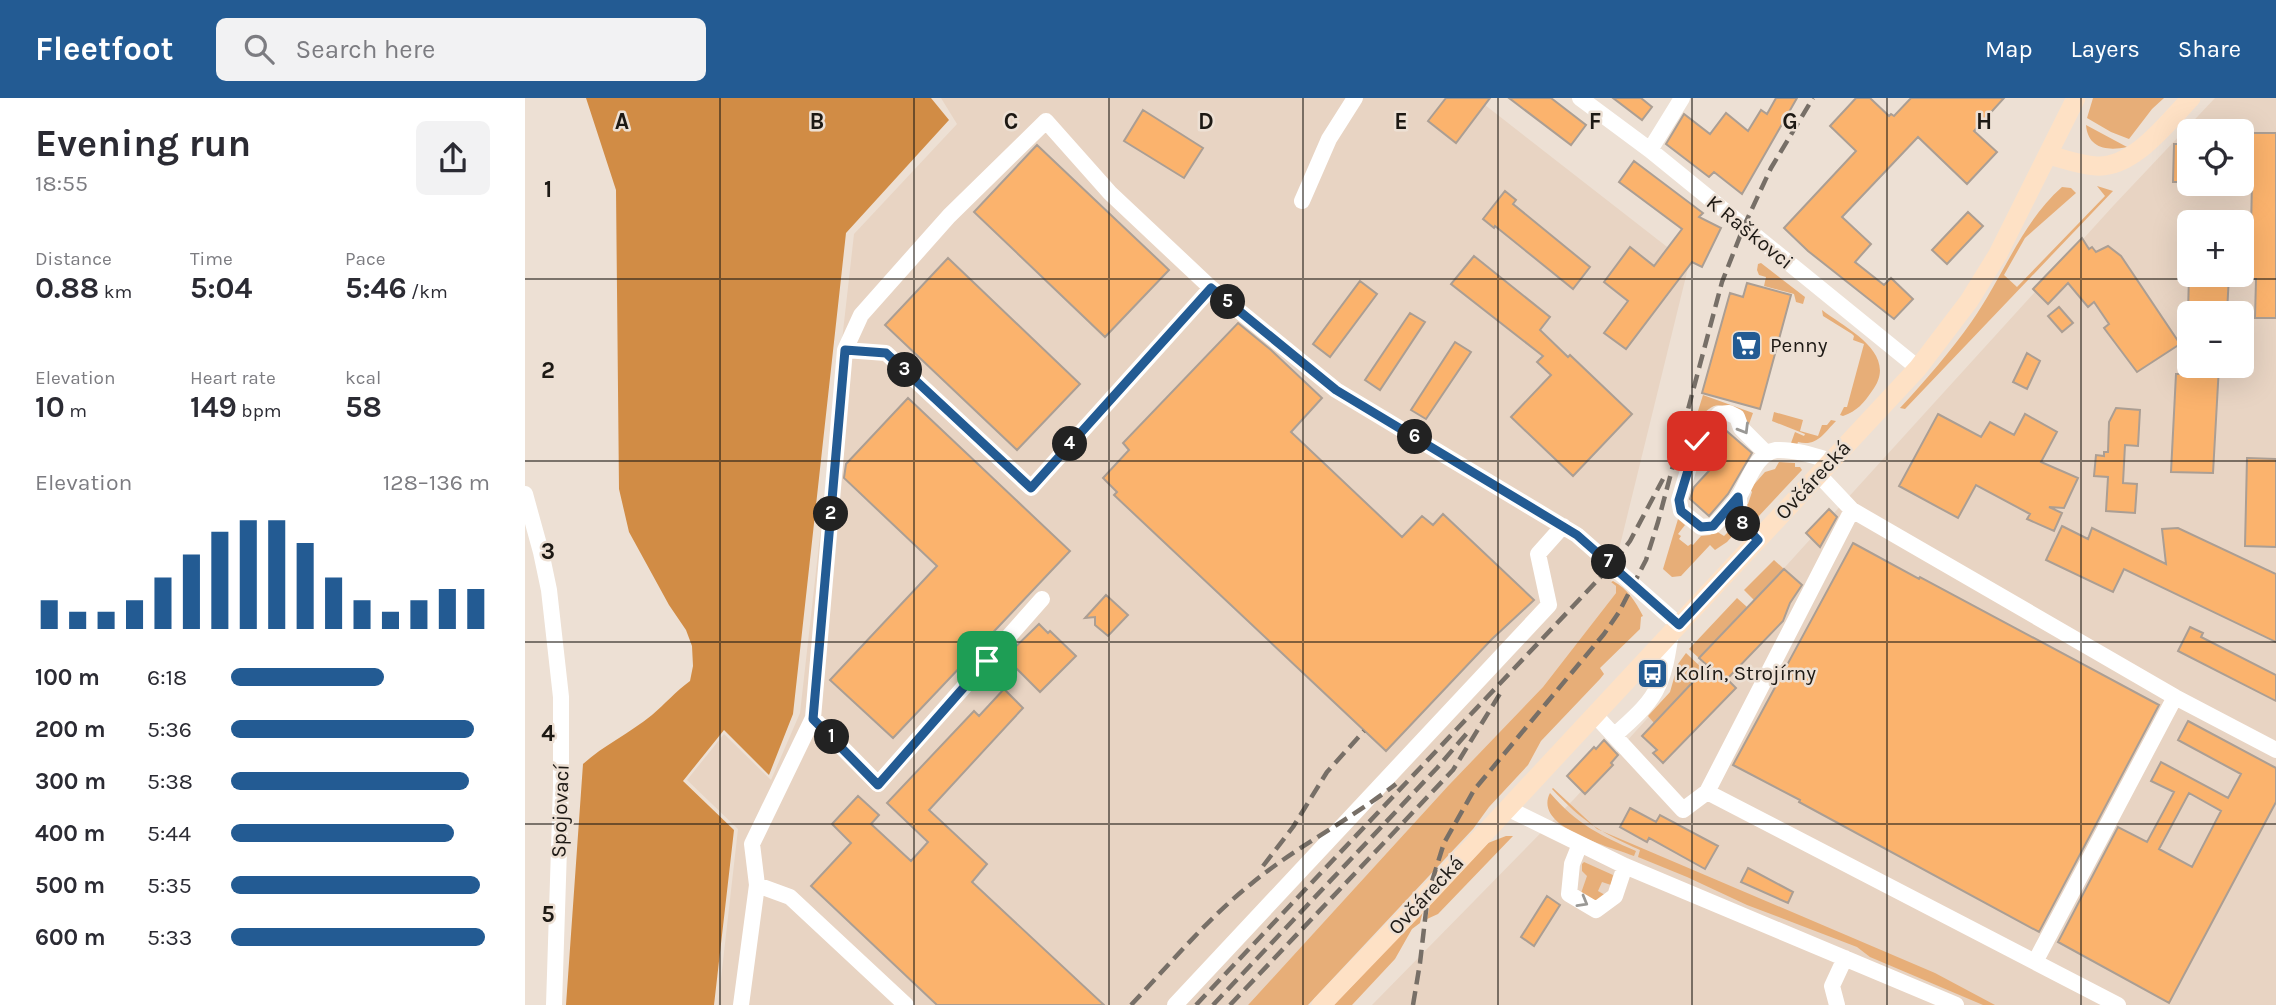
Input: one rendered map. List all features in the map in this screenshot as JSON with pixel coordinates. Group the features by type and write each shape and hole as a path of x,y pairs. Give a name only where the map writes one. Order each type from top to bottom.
{"main road":[{"name":"Ovčárecká","path":"1321,1005 1918,368 1969,301 1998,254 2076,98"},
{"path":"2049,155 2085,165 2111,165 2149,142 2191,98"}],"street":[{"path":"1302,201 1329,139 1355,98"},
{"name":"K Raškovci","path":"1580,98 1650,150 1918,368"},
{"path":"1650,150 1682,98"},
{"path":"741,1005 757,885 752,844 813,719 845,350 861,315 949,216 1046,121 1110,193 1211,288 1336,390 1577,535 1612,565 1675,629 1658,688 1641,710 1615,735"},
{"path":"845,350 886,353 1031,488 1211,288"},
{"path":"1767,454 1741,428 1737,417 1729,413 1719,414 1697,441 1679,500 1681,511 1701,527 1713,526 1738,497 1751,472 1767,454 1776,450 1808,454 1825,468 1852,510 2175,697 2276,750"},
{"name":"Spojovací","path":"525,494 549,590 561,697 554,1005"},
{"path":"1738,497 1740,521 1758,540"},
{"path":"1595,715 1683,810 1707,792 1852,510"},
{"path":"1175,1005 1549,605 1538,554 1563,526"},
{"path":"813,719 878,785 1042,599"},
{"path":"2035,962 2175,697"},
{"path":"1707,792 2118,1005"},
{"path":"1507,808 1625,866 1956,1005"},
{"path":"1580,844 1572,864 1569,894 1596,910 1615,896 1625,866"},
{"path":"757,885 790,897 906,1005"},
{"path":"1837,1005 1832,986 1845,958"}],"shaded area":[{"path":"586,98 931,98 949,120 846,233 793,714 769,775 724,730 683,781 734,830 714,1005 566,1005 583,764 657,711 690,681 693,666 692,646 686,630 669,605 629,532 619,489 616,190"},
{"path":"941,98 1476,98 1689,264 1611,582 1616,586 1616,593 1543,687 1448,786 1248,1005 718,1005 738,829 687,780 724,734 771,780 800,713 854,234 957,124"},
{"path":"2093,98 2164,98 2129,139 2087,118"},
{"path":"2215,98 2276,98 2276,1005 1372,1005 1575,798 2177,138 2177,196 2254,196 2254,119 2195,119"},
{"path":"2086,125 2127,147 2113,149 2095,144"},
{"path":"2097,186 2113,191 1905,409 1900,408 1972,321 2024,233 2048,201 2062,187 2071,188 2076,193 2025,238 2004,275 2017,287 2105,196"},
{"path":"1761,263 1805,297 1803,304 1796,302 1794,294 1764,286 1766,277 1759,275 1757,270 1758,264"},
{"path":"1822,310 1867,344 1880,365 1879,378 1869,395 1856,409 1843,416 1840,415 1844,407 1847,407 1864,344 1853,340 1852,334 1823,316"},
{"path":"1703,395 1753,413 1748,427 1727,408 1721,406 1709,409 1694,424"},
{"path":"1774,412 1803,420 1800,431 1818,436 1822,425 1827,425 1831,420 1836,421 1815,441 1798,442 1797,445 1791,443 1795,432 1804,436 1805,434 1772,421"},
{"path":"1779,462 1795,463 1795,467 1802,470 1757,518 1751,519 1745,504 1748,504 1752,492 1750,489 1765,472 1775,469"},
{"path":"1678,519 1685,525 1678,534 1681,536 1679,539 1688,546 1693,545 1701,536 1716,531 1724,536 1733,527 1736,532 1715,550 1710,545 1681,576 1672,577 1663,569"},
{"path":"1774,560 1784,569 1754,600 1744,590"},
{"path":"1611,582 1634,600 1643,616 1640,629 1600,668 1604,674 1541,741 1528,765 1489,807 1473,829 1308,1005 1248,1005 1448,786 1543,687 1616,593 1616,586"},
{"path":"1737,598 1747,607 1699,658 1689,649"},
{"path":"1686,653 1704,670 1654,723 1648,716 1670,692 1678,664"},
{"path":"1553,788 1593,826 1573,810"},
{"path":"1550,793 1589,828 1636,851 1634,856 1593,841 1563,826 1552,816 1548,805"},
{"path":"1603,831 1935,973 1995,1005 1983,1005 1870,957 1857,947 1747,905 1638,857 1640,850"},
{"path":"1513,836 1438,914 1427,919 1430,904 1488,843"},
{"path":"1584,862 1613,875 1611,885 1602,882 1598,891 1605,895 1596,903 1580,896 1587,876 1582,871"},
{"path":"1423,911 1420,923 1412,929 1395,959 1352,1005 1334,1005"}],"building":[{"path":"1446,98 1490,98 1456,143 1428,121"},
{"path":"1509,98 1551,98 1586,125 1571,145"},
{"path":"1613,98 1641,98 1652,107 1642,120"},
{"path":"1776,98 1797,98 1742,194 1714,172 1709,177 1666,144 1684,114 1710,134 1726,113 1748,131 1761,110 1767,114"},
{"path":"1856,98 1870,98 1889,116 1894,116 1911,98 2004,98 1974,131 1997,152 1967,184 1918,137 1842,217 1871,244 1855,262 1884,285 1891,278 1913,299 1894,319 1808,251 1784,228 1856,151 1830,126"},
{"path":"1143,110 1203,148 1184,178 1124,141"},
{"path":"2254,133 2276,133 2276,318 2255,318 2254,210 2251,210 2252,196 2254,196"},
{"path":"2174,144 2177,144 2177,182 2173,182"},
{"path":"1037,145 1169,270 1105,337 974,212"},
{"path":"1634,161 1703,213 1699,217 1721,228 1702,267 1692,262 1626,349 1604,333 1628,301 1604,282 1630,247 1654,266 1682,229 1619,182"},
{"path":"1505,191 1516,200 1513,204 1590,267 1573,289 1483,219"},
{"path":"1968,212 1983,226 1947,264 1932,250"},
{"path":"2082,238 2089,249 2092,247 2096,252 2108,246 2121,256 2177,340 2177,346 2137,372 2104,328 2109,324 2094,302 2088,307 2068,283 2048,304 2033,289"},
{"path":"1474,256 1550,317 1540,330 1632,414 1573,476 1511,417 1551,375 1537,362 1543,356 1451,284"},
{"path":"948,258 1080,384 1017,450 885,325"},
{"path":"1360,281 1377,294 1330,357 1313,344"},
{"name":"Penny","path":"1747,283 1791,295 1760,409 1702,393 1730,293 1743,297"},
{"path":"2189,287 2228,287 2228,301 2188,301"},
{"path":"2059,307 2073,323 2062,332 2048,316"},
{"path":"1410,313 1425,322 1380,390 1365,380"},
{"path":"1238,323 1322,398 1291,432 1402,537 1422,516 1433,525 1443,514 1534,600 1492,639 1386,751 1114,495 1117,492 1103,478 1129,450 1123,443"},
{"path":"1455,342 1471,352 1426,419 1411,410"},
{"path":"2027,353 2040,361 2027,389 2013,382"},
{"path":"2176,374 2177,378 2218,378 2213,473 2171,472"},
{"path":"908,398 1070,551 893,738 830,680 937,566 844,478 846,464"},
{"path":"2116,408 2140,410 2138,446 2125,445 2123,483 2137,484 2135,513 2106,511 2108,477 2094,476 2096,455 2104,456 2104,452 2108,452 2109,422"},
{"path":"1938,414 1981,437 1990,422 2014,435 2025,414 2057,432 2041,462 2078,478 2064,508 2049,507 2062,513 2054,531 2027,519 2030,514 1976,485 1958,518 1899,486"},
{"path":"1722,427 1752,453 1728,494 1709,516 1690,499 1694,487 1719,460 1707,445"},
{"path":"2247,458 2276,459 2276,547 2245,546"},
{"path":"1829,509 1837,517 1820,547 1806,533"},
{"path":"2062,526 2088,539 2092,528 2166,564 2162,529 2178,528 2276,574 2276,642 2124,569 2113,592 2046,560"},
{"path":"1853,543 2159,705 2039,932 1733,765"},
{"path":"1784,569 1802,585 1790,603 1783,621 1727,679 1736,688 1663,763 1653,753 1657,750 1642,736 1708,666 1699,658"},
{"path":"1106,595 1128,615 1108,636 1095,625 1095,617 1085,618"},
{"path":"1039,624 1076,656 1040,692 1005,657"},
{"path":"2190,627 2203,633 2201,637 2276,675 2276,701 2178,651"},
{"path":"1004,689 1023,708 929,810 987,864 972,882 1104,1005 937,1005 811,886 851,843 832,824 858,796 879,815 871,824 911,861 928,842 887,803 974,711 979,716"},
{"path":"2188,721 2276,768 2276,802 2169,1003 2058,942 2118,827 2147,842 2174,792 2151,781 2161,762 2228,798 2241,774 2178,740","holes":["2189,793 2221,811 2192,867 2159,849"]},
{"path":"1604,740 1618,755 1611,763 1613,765 1585,794 1567,776"},
{"path":"1630,808 1656,822 1660,815 1718,846 1705,869 1649,838 1647,842 1620,827"},
{"path":"1748,868 1793,892 1788,903 1741,882"},
{"path":"1547,896 1560,905 1534,946 1521,937"}],"railway":[{"path":"1413,1005 1428,894 1444,843 1474,790 1604,634 1619,612 1646,560 1722,282 1771,168 1813,98"},
{"path":"1196,1005 1612,565 1630,541 1663,479"},
{"path":"1230,1005 1453,770 1501,692"},
{"path":"1263,866 1293,827 1327,772 1364,731"},
{"path":"1213,1005 1468,732"},
{"path":"1131,1005 1204,927 1251,884 1396,784"}],"place":[{"name":"Penny","path":"1747,345"},
{"name":"Kolín, Strojírny","path":"1652,673"}],"route":[{"path":"987,661 878,785 813,719 845,350 886,353 1031,488 1211,288 1336,390 1577,535 1679,625 1758,540 1740,521 1738,497 1713,526 1701,527 1681,511 1679,500 1697,441"}]}
